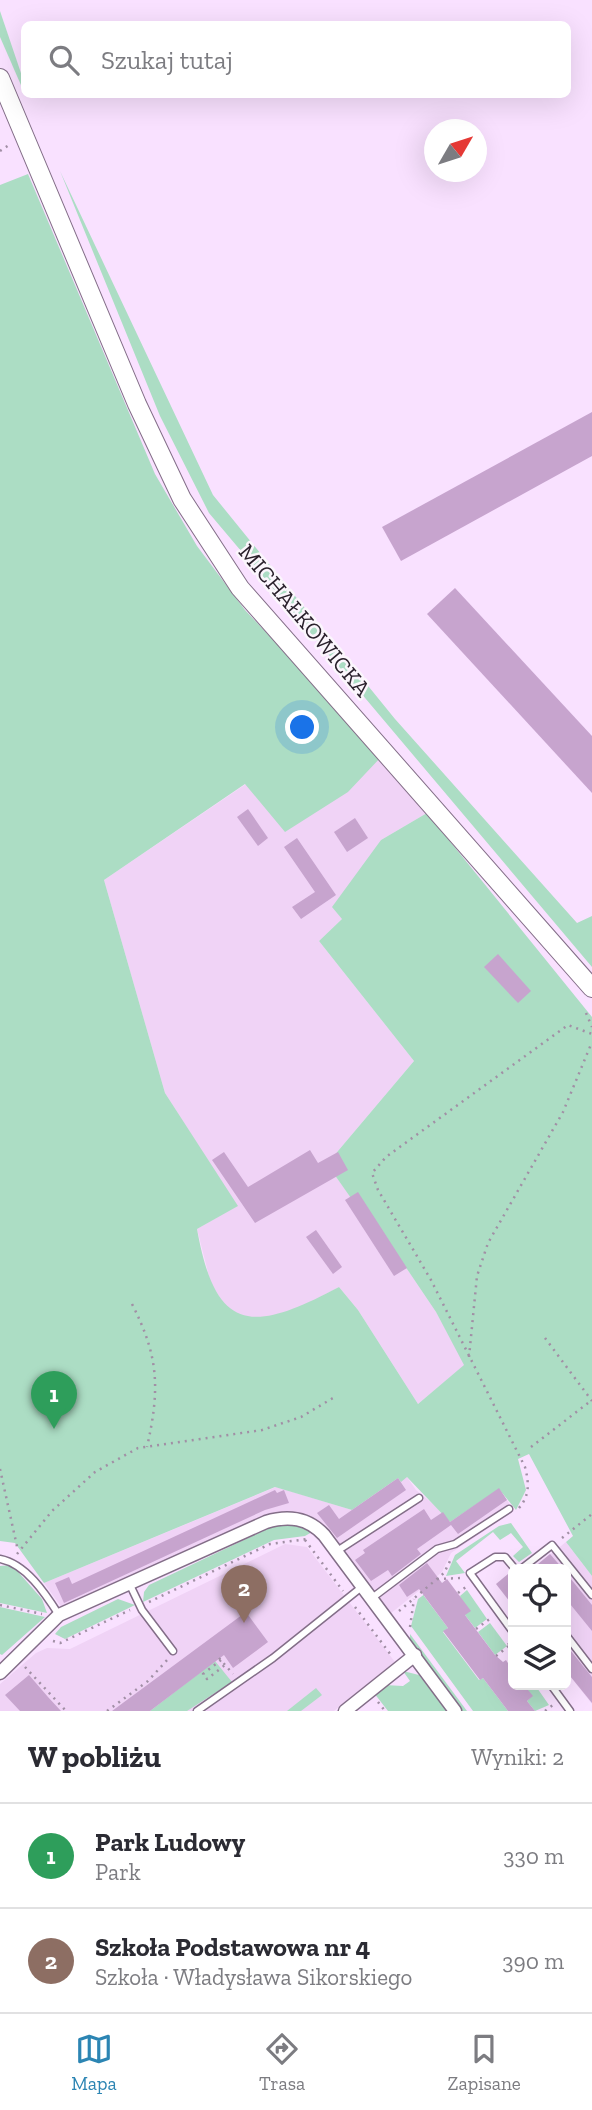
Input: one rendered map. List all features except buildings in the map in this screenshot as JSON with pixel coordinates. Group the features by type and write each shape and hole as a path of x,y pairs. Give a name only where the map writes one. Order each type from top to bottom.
{"street":[{"name":"MICHAŁKOWICKA","path":"0,78 137,404 182,499 205,536 240,588 591,987"},
{"path":"0,1673 57,1617 266,1522 292,1517 320,1530 455,1711"},
{"path":"345,1711 412,1652"}],"lane":[{"path":"337,1551 419,1498"},
{"path":"372,1598 437,1549 455,1544 509,1508"},
{"path":"528,1564 552,1546 592,1595"},
{"path":"508,1626 470,1573 495,1557 505,1557 511,1564"},
{"path":"0,1558 17,1565 46,1593 57,1617"},
{"path":"130,1585 140,1605 173,1651"},
{"path":"197,1711 239,1683 363,1586"},
{"path":"571,1642 592,1669"},
{"path":"555,1690 570,1711"}],"path":[{"path":"0,150 11,145"},
{"path":"586,1013 592,1027"},
{"path":"517,1510 526,1500 529,1482 525,1467 431,1280 378,1190 372,1172 386,1157 568,1025 592,1034"},
{"path":"469,1360 477,1276 488,1244 563,1112 592,1042"},
{"path":"132,1304 148,1335 157,1375 147,1447"},
{"path":"531,1447 592,1400 545,1338"},
{"path":"0,1469 18,1550 52,1511 95,1472 147,1447 189,1439 233,1437 262,1430 301,1417 333,1398"},
{"path":"552,1546 592,1514"},
{"path":"37,1636 60,1643 140,1605 164,1597 270,1544 307,1540 320,1530"},
{"path":"387,1619 444,1573 454,1553"},
{"path":"458,1593 468,1586"},
{"path":"412,1652 415,1597"},
{"path":"0,1605 57,1617"},
{"path":"476,1629 491,1618"},
{"path":"496,1656 508,1647"},
{"path":"107,1711 148,1681 173,1651"},
{"path":"225,1665 206,1679 203,1674 220,1659 225,1665 239,1683"},
{"path":"23,1664 66,1711"},
{"path":"545,1711 553,1705"}],"shaded area":[{"path":"382,756 427,813 381,840 342,919 319,941 414,1061 327,1164 372,1227 407,1269 436,1312 465,1365 418,1404 358,1310 339,1287 294,1311 263,1318 242,1317 225,1305 211,1284 197,1229 237,1206 165,1093 104,880 246,784"},
{"path":"407,1477 416,1490 443,1512 499,1488 514,1511 451,1553 442,1572 390,1614 315,1518 281,1515 62,1608 44,1583 276,1487 352,1510 398,1478"},
{"path":"566,1542 592,1576 592,1704 571,1677 571,1564 538,1564"},
{"path":"285,1544 307,1547 395,1662 334,1711 0,1711 0,1684 36,1653 47,1648 70,1649"}],"green space":[{"path":"0,11 21,73 21,85 0,37"},
{"path":"60,171 213,495 395,719 577,923 592,916 592,967 209,513 160,416"},
{"path":"28,174 155,474 197,546 245,610 382,756 348,792 285,832 245,784 104,880 165,1093 238,1206 197,1229 205,1264 215,1290 228,1306 243,1315 262,1317 284,1312 339,1287 358,1310 418,1404 464,1365 436,1312 407,1269 372,1228 327,1164 414,1061 319,941 342,919 332,907 381,840 427,813 592,1017 592,1576 566,1542 573,1536 529,1454 518,1459 526,1490 516,1510 499,1489 450,1522 407,1477 401,1482 398,1478 352,1510 275,1487 44,1583 15,1543 0,1541 0,185"},
{"path":"280,1523 298,1525 312,1532 305,1536 274,1540 143,1602 144,1592 149,1585"},
{"path":"511,1523 532,1553 519,1562 513,1556 523,1547 511,1533 500,1540 493,1532 456,1561 465,1573 446,1576 455,1555 499,1526"},
{"path":"12,1565 42,1599 47,1613 0,1603 0,1566"},
{"path":"444,1580 424,1596 448,1628 443,1632 479,1680 483,1678 508,1711 473,1711 411,1626 418,1599"},
{"path":"467,1590 487,1619 475,1628 465,1615 460,1596"},
{"path":"118,1599 135,1605 65,1639 55,1634 61,1627"},
{"path":"0,1607 45,1617 2,1655 0,1654"},
{"path":"490,1623 507,1646 495,1655 478,1632"},
{"path":"410,1634 467,1711 461,1711 410,1640"},
{"path":"215,1661 232,1682 187,1711 150,1711"},
{"path":"403,1671 419,1675 447,1711 388,1711 374,1693 385,1685 403,1686 410,1681"},
{"path":"316,1688 322,1695 301,1711 287,1711"},
{"path":"528,1690 538,1690 549,1705 535,1711 527,1701 532,1696"}],"place":[{"name":"Park Ludowy","path":"54,1429"},
{"name":"Szkoła Podstawowa nr 4","path":"244,1623"}]}
